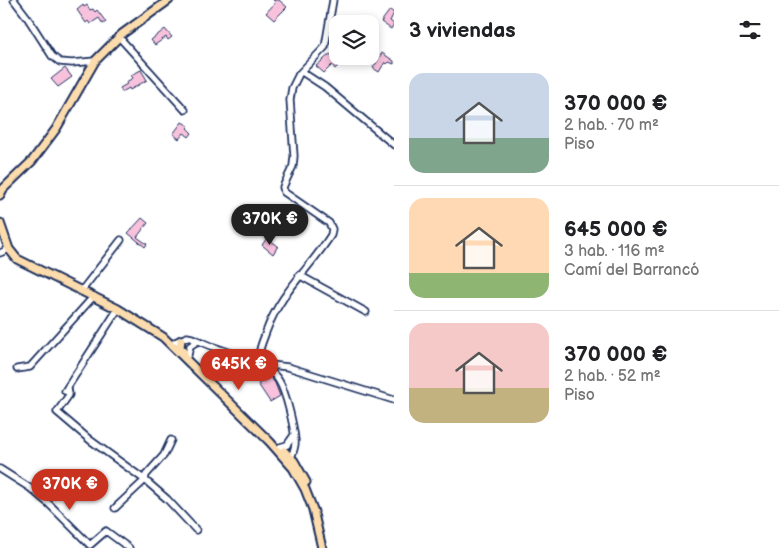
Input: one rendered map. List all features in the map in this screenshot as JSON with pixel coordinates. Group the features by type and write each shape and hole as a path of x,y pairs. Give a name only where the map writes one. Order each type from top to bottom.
{"main road":[{"path":"0,194 32,161 56,129 95,61 119,37 170,0"},
{"path":"0,223 9,249 17,259 118,309 160,335 182,354 270,442 293,468 305,489 314,512"},
{"path":"118,309 129,312 151,324 180,344 188,355 288,451 308,486 322,548"},
{"path":"160,335 166,337 175,345 180,344"},
{"path":"180,344 181,351 210,380 211,384"},
{"path":"270,442 288,451 303,480 305,489"}],"street":[{"path":"14,0 22,9 52,56 60,62 72,64 95,61"},
{"path":"288,451 294,435 280,381 263,364 260,359 260,351 270,322 289,289 299,275 311,264 331,235 332,229 329,223 284,192 283,187 293,166 294,156 290,100 292,88 302,72 325,47 333,0"},
{"path":"119,37 185,110"},
{"path":"302,72 324,87 394,145"},
{"path":"82,290 121,240"},
{"path":"0,253 9,249"},
{"path":"299,275 366,312"},
{"path":"17,369 30,367 94,296"},
{"path":"118,309 66,390 69,395 57,412 90,440 146,480 196,530"},
{"path":"180,344 186,337 195,342 263,364 288,367 394,400"},
{"path":"188,355 195,342"},
{"path":"115,508 146,480 146,475 164,455 171,440"},
{"path":"0,469 30,488 49,504 90,545 106,531 129,548"}],"building":[{"path":"273,0 279,0 287,7 274,20 266,13 276,2"},
{"path":"83,5 84,7 87,5 90,10 93,9 95,12 97,10 106,22 103,24 99,18 90,24 88,21 86,23 77,10"},
{"path":"390,10 394,13 390,21 394,24 391,29 381,22"},
{"path":"165,29 172,37 168,40 166,37 155,45 151,40"},
{"path":"382,53 394,61 394,64 389,62 387,64 385,62 379,72 373,68 375,65 379,65 379,58"},
{"path":"329,55 329,65 332,65 324,73 316,66"},
{"path":"65,68 72,77 58,87 51,79"},
{"path":"141,70 147,80 130,90 129,88 122,92 120,88 133,78 131,75"},
{"path":"182,122 189,126 187,128 192,133 189,137 184,133 179,139 173,134"},
{"path":"142,218 148,223 137,237 147,244 145,247 128,233"},
{"path":"267,238 278,246 273,254 262,245"},
{"path":"270,377 275,383 280,396 270,402 258,384"}]}
